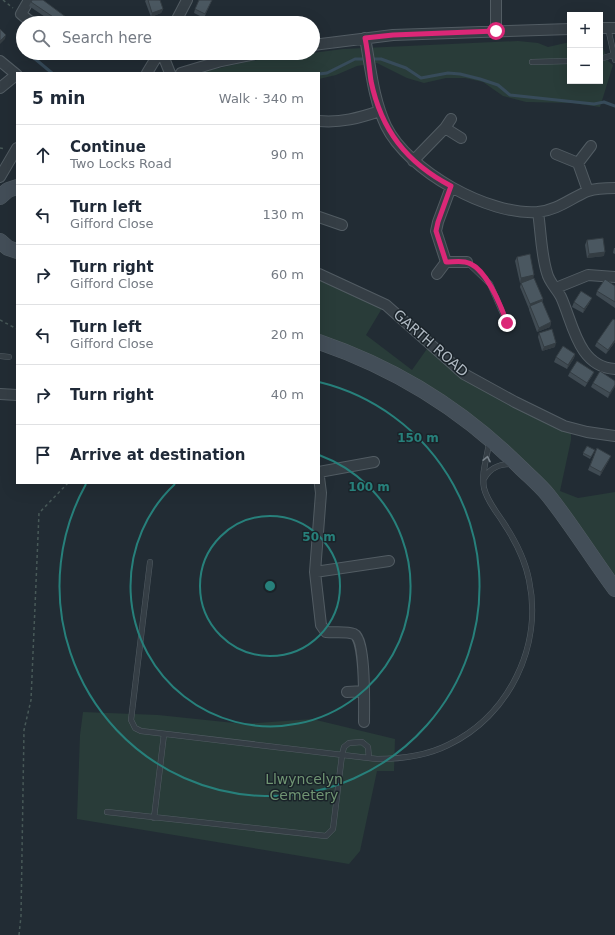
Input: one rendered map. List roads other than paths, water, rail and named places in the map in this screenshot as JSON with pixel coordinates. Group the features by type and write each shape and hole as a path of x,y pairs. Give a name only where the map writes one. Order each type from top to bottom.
{"street":[{"path":"23,16 21,14 29,0"},
{"path":"179,16 187,0"},
{"path":"496,0 496,31"},
{"path":"320,44 393,35 567,29"},
{"path":"365,38 368,50 371,80 380,111 398,145 413,161 451,186 482,201 502,207 520,211 538,212 559,207 588,191 602,188 615,188"},
{"path":"148,72 155,60"},
{"path":"164,60 170,72"},
{"path":"184,72 226,60"},
{"path":"0,61 16,75 0,88"},
{"path":"320,121 334,122 352,120 380,111"},
{"path":"413,161 445,128 451,119"},
{"path":"445,128 460,138"},
{"path":"578,163 591,146"},
{"path":"0,177 16,150"},
{"path":"556,154 578,163 588,191"},
{"path":"446,262 436,231 451,186"},
{"path":"0,197 8,190 16,187"},
{"path":"538,212 547,274 556,288 579,344 592,359 602,366 615,369"},
{"path":"326,216 342,225"},
{"path":"0,241 10,251"},
{"path":"446,262 467,262"},
{"path":"437,274 446,262"},
{"name":"GARTH ROAD","path":"320,274 386,305 464,374 515,402 564,426 587,432 615,436"},
{"path":"556,288 588,275 615,277"},
{"path":"320,342 375,364 418,386 460,414 490,438 547,494 615,589"},
{"path":"0,394 16,395"},
{"path":"320,472 374,462"},
{"path":"320,484 321,493 315,572 321,625 326,632 335,634 353,634 358,637 360,643 364,691 364,722"},
{"path":"315,572 389,561"},
{"path":"347,692 364,691"}],"lane":[{"path":"603,59 614,58 608,28"},
{"path":"532,62 567,61"},
{"path":"467,262 490,284 507,323"},
{"path":"0,356 10,358"},
{"path":"150,562 131,720 135,728 141,731 164,734 370,758 403,759 448,745 476,727 503,699 520,668 530,640 532,623 532,595 529,579 519,550 486,497 483,473 490,438"},
{"path":"484,480 490,471 498,465 518,464"},
{"path":"154,818 164,734"},
{"path":"107,812 326,836 333,829 344,747 349,742 362,742 368,747 370,758"}],"waterway":[{"path":"320,74 327,73 355,59 381,59 406,68 421,78 448,73 460,74 498,85 510,95 594,104 604,102 615,106"},
{"path":"36,60 51,72"}],"park label":[{"name":"Llwyncelyn Cemetery","path":"304,788"}]}
